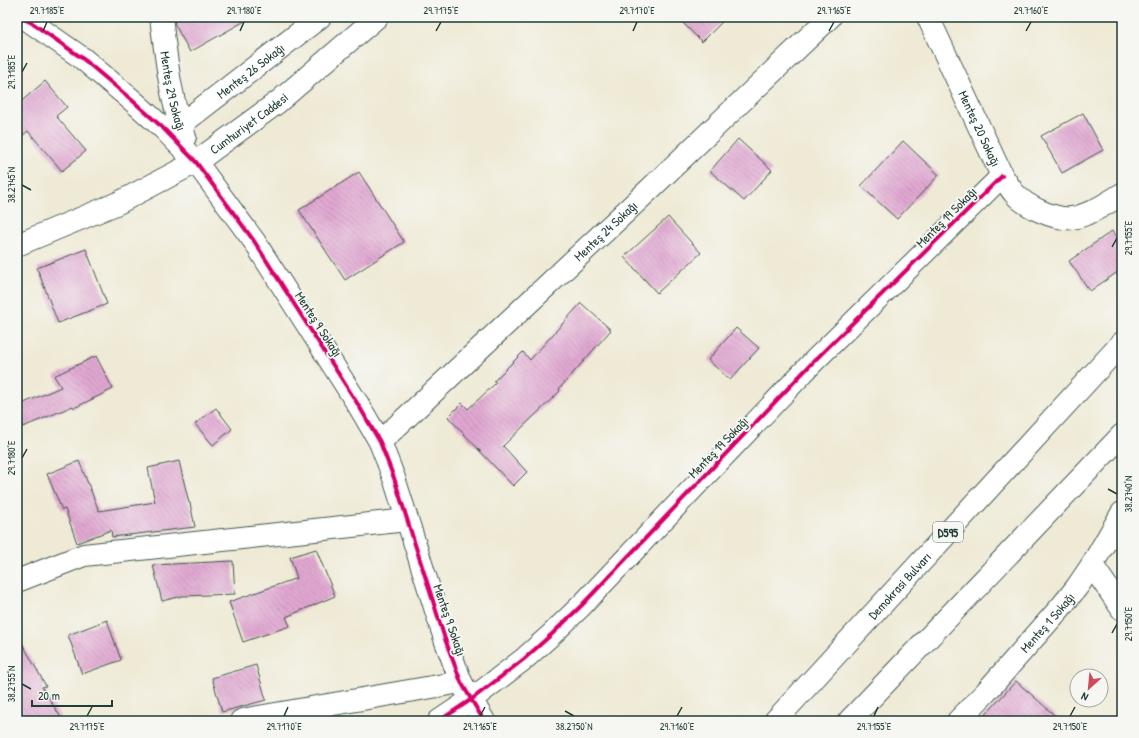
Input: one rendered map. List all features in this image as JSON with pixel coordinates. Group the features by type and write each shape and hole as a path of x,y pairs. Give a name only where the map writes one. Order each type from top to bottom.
{"main road":[{"name":"Menteş 9 Sokağı","path":"20,17 82,58 163,128 196,162 254,241 359,406 380,442 394,478 445,639 467,691 484,721"},
{"name":"Menteş 29 Sokağı","path":"161,17 168,70 180,125 196,162"},
{"name":"Menteş 26 Sokağı","path":"180,125 320,17"},
{"name":"Cumhuriyet Caddesi","path":"17,246 118,203 196,162 278,102 377,17"},
{"name":"Menteş 24 Sokağı","path":"380,442 651,188 830,17"},
{"name":"Menteş 20 Sokağı","path":"928,17 1002,176 1015,194 1041,211 1056,217 1072,218 1090,212 1122,194"},
{"name":"Menteş 19 Sokağı","path":"439,721 467,691 524,659 582,605 814,361 1002,176"},
{"name":"Demokrasi Bulvarı","path":"774,721 1122,343"},
{"path":"849,721 1122,435"},
{"name":"Menteş 1 Sokağı","path":"958,721 991,686 1077,588 1122,513"},
{"path":"17,582 84,555 407,520"},
{"path":"1092,565 1122,609"},
{"path":"241,721 467,691"}],"building":[{"path":"174,17 252,17 190,52 175,25"},
{"path":"677,17 727,17 702,42"},
{"path":"45,81 67,107 56,116 86,151 62,171 28,131 17,140 17,105"},
{"path":"1083,113 1103,150 1062,173 1041,136"},
{"path":"738,139 772,170 744,201 710,171"},
{"path":"903,141 939,175 897,219 861,186"},
{"path":"359,172 404,242 345,280 299,210"},
{"path":"668,217 701,253 657,293 624,257"},
{"path":"1112,231 1122,246 1122,269 1090,291 1069,261"},
{"path":"86,249 107,304 58,323 37,268"},
{"path":"581,303 611,330 559,389 560,391 503,446 527,472 513,486 448,417 462,403 468,409 496,383 494,381 523,352 530,360"},
{"path":"736,328 759,348 730,380 708,360"},
{"path":"96,356 113,389 74,408 73,406 23,427 17,413 17,406 61,387 54,376"},
{"path":"216,408 232,429 213,445 195,424"},
{"path":"79,461 99,511 155,502 148,468 179,461 195,527 112,537 111,530 77,543 65,509 62,510 47,474"},
{"path":"316,549 335,596 286,617 290,626 243,642 229,602 297,578 290,557"},
{"path":"233,561 235,594 182,596 162,601 153,565"},
{"path":"107,620 121,660 82,674 68,635"},
{"path":"17,634 46,686 42,687 63,721 17,721"},
{"path":"256,665 266,700 222,712 212,678"},
{"path":"1016,681 1061,721 980,721"}],"cycle path":[{"path":"20,17 32,23 82,58 163,128 196,162 254,241 359,406 380,442 394,478 445,639 461,682 484,721"},
{"path":"439,721 472,699 524,659 582,605 814,361 1002,176"}]}
